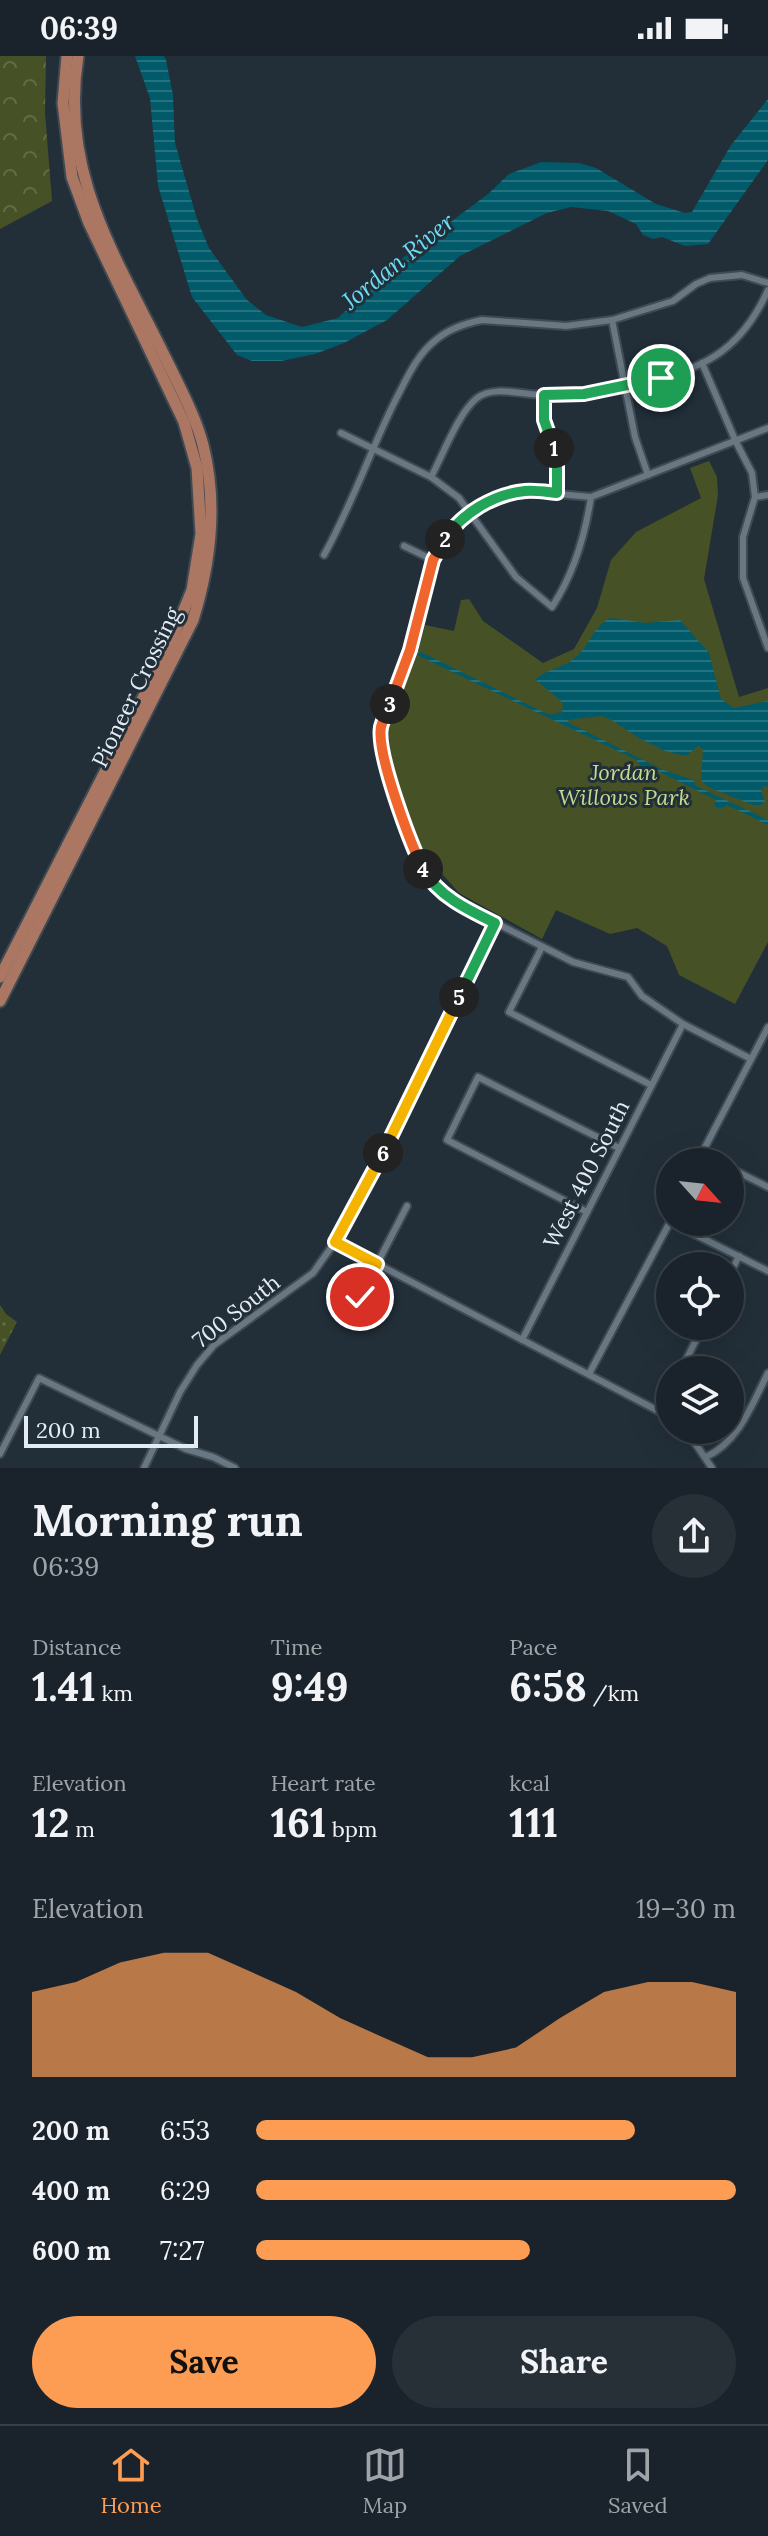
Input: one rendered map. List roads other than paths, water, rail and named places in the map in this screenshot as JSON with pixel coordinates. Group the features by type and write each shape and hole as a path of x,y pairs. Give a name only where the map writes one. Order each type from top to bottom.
{"highway":[{"name":"Pioneer Crossing","path":"0,977 178,627 192,590 201,534 198,477 184,422 89,223 72,177 63,103 67,56"},
{"name":"Pioneer Crossing","path":"0,1001 193,620 208,562 211,534 207,467 194,419 89,195 74,129 73,103 78,56"}],"street":[{"path":"324,555 371,448 416,360 437,339 468,323 482,320 566,326 612,320 673,301 710,278 742,275 768,283"},
{"path":"431,477 469,406 483,394 493,391 584,394 661,378 715,356 742,333 768,290"},
{"path":"612,320 635,437 648,475"},
{"path":"702,363 752,473 755,497 743,537 743,578 768,648"},
{"path":"544,395 544,420 557,458 557,493"},
{"path":"751,1059 683,1024 642,996 628,977 573,962 462,906 440,890 425,873 414,851 381,748 381,727 410,650 433,560 452,528 470,513 493,499 525,491 591,497 768,428"},
{"path":"341,433 431,477 459,498 516,577 552,607 563,590 585,534 591,497"},
{"path":"755,497 768,495"},
{"path":"404,546 433,560"},
{"name":"700 South","path":"144,1468 180,1392 197,1365 214,1345 313,1273 335,1242 389,1141 495,923"},
{"path":"542,947 509,1012 651,1085"},
{"name":"West 400 South","path":"522,1340 683,1024"},
{"path":"705,1148 768,1027"},
{"path":"587,1212 447,1140 478,1077 619,1148"},
{"path":"744,1175 768,1187"},
{"path":"360,1297 407,1206"},
{"path":"589,1374 663,1236"},
{"path":"698,1236 731,1252"},
{"path":"335,1242 656,1408"},
{"path":"744,1259 768,1271"},
{"path":"706,1457 721,1450 737,1433 768,1373"},
{"path":"0,1454 39,1378 235,1468"},
{"path":"696,1444 712,1468"}],"water":[{"path":"135,56 164,56 166,60 173,95 175,143 197,219 209,248 247,300 266,315 302,327 338,318 397,262 488,194 509,174 541,162 579,163 596,168 656,204 685,213 692,212 731,145 768,99 768,160 708,244 685,246 662,237 653,239 643,235 636,224 608,211 571,207 547,213 460,256 387,320 344,343 315,354 281,361 252,361 237,355 192,297 158,186 150,98"},
{"path":"611,618 646,623 680,620 709,653 721,699 734,708 768,701 768,787 764,786 761,791 765,801 761,805 753,805 708,787 701,780 703,749 698,746 686,756 665,751 600,716 568,720 569,723 663,770 693,780 696,786 768,820 768,825 727,805 720,809 714,806 716,800 648,766 641,768 637,760 417,655 421,652 543,712 562,714 563,703 535,679 576,657 600,626"}],"water label":[{"name":"Jordan River","path":"398,261"}],"park label":[{"name":"Jordan Willows Park","path":"624,784"}]}
